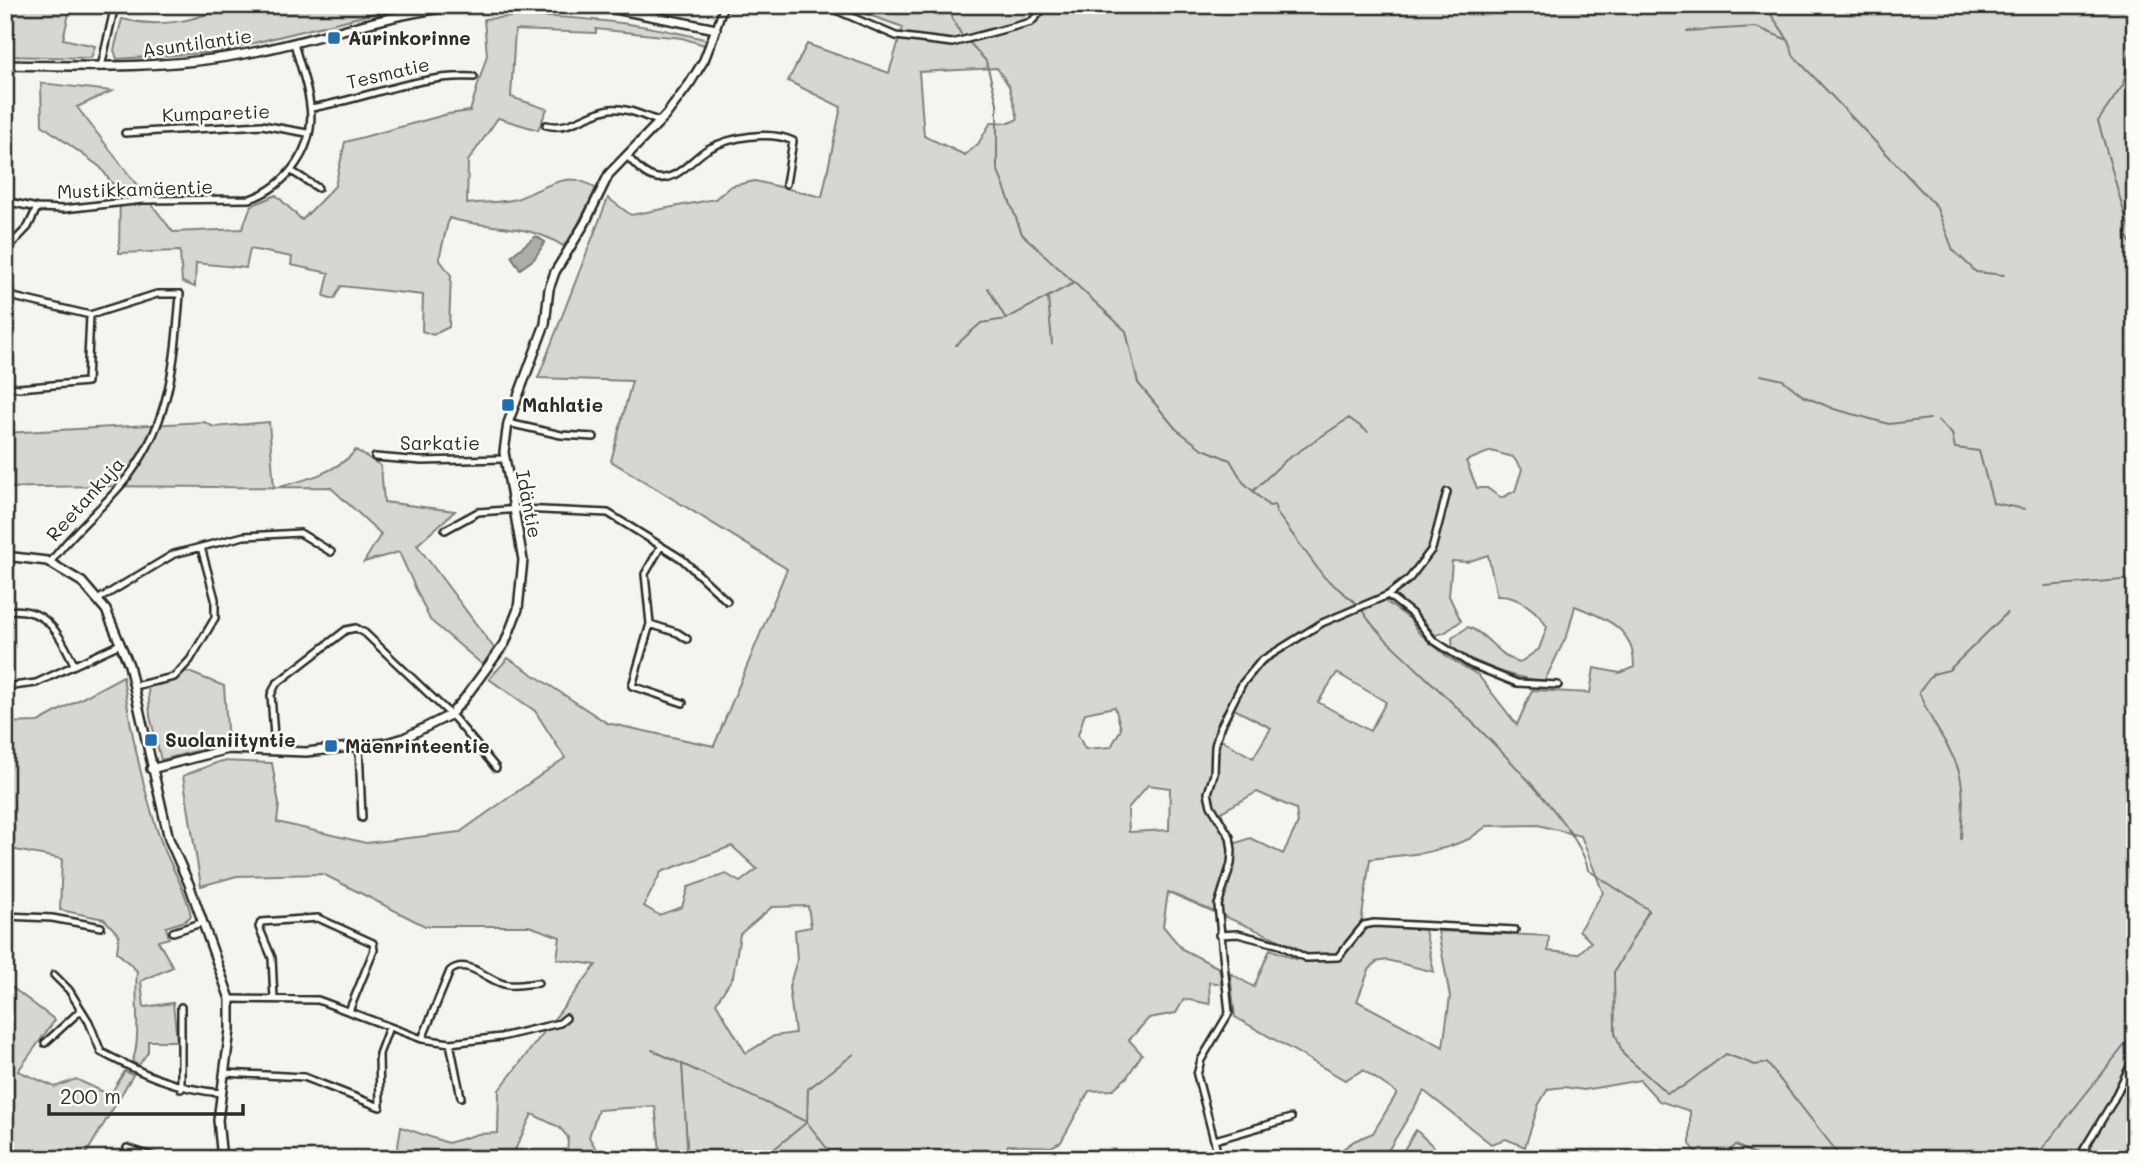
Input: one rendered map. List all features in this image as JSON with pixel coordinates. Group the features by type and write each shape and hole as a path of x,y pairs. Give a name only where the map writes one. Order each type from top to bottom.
{"street":[{"path":"101,67 115,5"},
{"name":"Asuntilantie","path":"5,65 131,68 227,57 294,43 383,18 472,5"},
{"path":"594,5 716,29 724,5"},
{"path":"824,5 896,36 952,43 1031,22 1047,5"},
{"name":"Idäntie","path":"150,769 228,749 359,747 404,738 450,715 497,656 518,609 523,560 504,459 508,423 545,324 549,289 555,272 585,223 609,174 658,121 704,60 716,29"},
{"path":"294,43 311,108 307,133 293,172 318,188"},
{"name":"Tesmatie","path":"311,108 408,82 436,77 474,77"},
{"path":"546,125 563,127 607,110 617,109 658,121"},
{"name":"Kumparetie","path":"125,133 262,125 307,133"},
{"path":"626,155 641,170 656,178 672,177 707,150 727,141 784,136 793,141 786,184"},
{"name":"Mustikkamäentie","path":"5,201 37,208 83,209 143,200 250,200 272,189 293,172"},
{"path":"5,251 28,227 37,208"},
{"name":"Reetankuja","path":"50,563 130,475 153,434 174,374 180,294 157,294 90,315"},
{"path":"5,295 90,315 87,382 19,388 5,386"},
{"path":"508,423 561,435 594,437"},
{"name":"Sarkatie","path":"375,457 422,461 504,459"},
{"path":"1219,1159 1197,1074 1201,1060 1230,1013 1218,905 1231,864 1232,850 1230,837 1211,806 1208,793 1216,764 1215,746 1242,684 1261,661 1313,628 1388,595 1409,579 1432,549 1447,492"},
{"path":"445,530 478,512 514,509 591,510 608,513 682,559 727,601"},
{"path":"99,599 174,554 244,536 300,534 331,552"},
{"path":"662,546 645,574 650,624 632,685 683,703"},
{"path":"134,686 174,677 190,660 215,618 215,599 201,547"},
{"path":"5,556 50,563 82,582 99,599 120,644 134,686 150,769 169,839 189,884 230,999 230,1030 218,1132 222,1159"},
{"path":"1388,595 1412,614 1433,640 1470,664 1517,683 1558,685"},
{"path":"6,611 28,611 56,629 74,664"},
{"path":"650,624 678,632 687,639"},
{"path":"275,750 273,689 350,628 365,632 450,715 496,768"},
{"path":"5,687 36,683 120,644"},
{"path":"359,747 362,818"},
{"path":"5,916 52,918 101,927"},
{"path":"274,999 272,958 259,927 261,922 318,918 373,943 374,950 349,1011"},
{"path":"173,932 201,923"},
{"path":"1220,935 1238,933 1280,945 1306,958 1338,957 1364,925 1374,923 1515,930"},
{"path":"422,1039 450,971 455,967 465,966 506,985 538,983"},
{"path":"54,975 62,981 81,1010 101,1052 140,1072 181,1088 221,1093"},
{"path":"230,999 318,1000 422,1039 450,1043 502,1037 560,1023 566,1018"},
{"path":"181,1007 181,1088"},
{"path":"45,1043 81,1010"},
{"path":"224,1073 304,1077 380,1107 379,1054 389,1027"},
{"path":"450,1043 461,1097"},
{"path":"2078,1159 2112,1103 2135,1056"},
{"path":"1215,1140 1291,1118"},
{"path":"127,1148 160,1159"}],"shaded area":[{"path":"5,5 71,5 63,39 95,46 91,58 5,56"},
{"path":"234,5 408,5 217,52 117,59 114,50 122,19 166,23 205,15"},
{"path":"868,5 2135,5 2135,1159 1763,1159 1736,1145 1720,1159 1701,1159 1690,1144 1690,1111 1659,1101 1640,1080 1584,1090 1564,1087 1548,1089 1539,1104 1525,1147 1506,1139 1491,1144 1424,1091 1383,1159 1329,1159 1354,1141 1373,1133 1397,1093 1363,1070 1345,1080 1235,1017 1230,973 1254,987 1270,949 1295,959 1298,948 1168,892 1163,926 1182,949 1219,968 1222,984 1209,982 1210,1004 1184,999 1176,1013 1149,1018 1129,1040 1142,1054 1127,1077 1112,1090 1089,1091 1061,1142 1051,1147 1008,1145 1001,1159 661,1159 655,1106 598,1110 589,1137 602,1159 567,1159 568,1137 559,1127 532,1114 512,1156 515,1159 396,1159 401,1127 448,1143 478,1134 498,1133 499,1090 596,965 557,959 560,937 529,926 425,926 323,874 237,876 201,886 183,776 221,761 272,763 279,804 277,822 366,843 460,832 565,758 535,711 489,679 508,658 607,723 714,746 787,569 611,461 632,381 538,378 608,198 631,215 715,199 731,186 755,181 822,197 841,107 788,81 807,44 889,73 903,27 866,14","holes":["997,68 1009,86 1018,119 1009,123 991,122 978,144 965,155 924,136 919,72","1491,451 1513,457 1522,469 1515,491 1501,498 1487,488 1477,488 1466,461","1488,555 1497,596 1520,601 1538,615 1547,627 1539,649 1519,663 1468,627 1452,638 1453,651 1509,674 1545,680 1568,633 1575,606 1607,620 1624,634 1633,653 1634,667 1620,673 1594,668 1590,693 1532,690 1517,725 1478,675 1449,658 1418,632 1410,619 1386,602 1396,597 1425,622 1435,635 1444,633 1461,621 1449,596 1452,561 1467,562","1337,673 1386,702 1370,731 1318,702","1115,707 1121,729 1111,747 1085,749 1078,735 1085,713","1234,709 1271,728 1253,758 1220,739","1148,785 1170,788 1169,830 1129,832 1128,808","1257,792 1296,809 1298,823 1283,854 1250,838 1234,844 1221,812","1538,825 1581,836 1603,893 1579,930 1591,942 1578,954 1548,951 1549,936 1438,931 1450,997 1443,1047 1357,1001 1369,970 1376,962 1387,960 1434,972 1425,930 1361,924 1370,859 1423,853 1469,839 1487,826","732,846 757,869 740,882 726,874 688,887 682,907 659,915 644,906 661,872","808,906 811,927 795,930 797,960 789,987 795,1033 774,1036 746,1053 716,1003 733,977 740,934 772,907"]},
{"path":"524,16 617,22 708,40 707,46 682,38 596,29 596,33 515,30 511,97 547,109 538,130 498,118 468,161 467,204 516,199 566,180 585,183 596,189 571,238 563,246 536,233 449,218 439,259 451,275 449,327 433,335 422,331 423,295 341,286 334,299 324,296 329,273 291,265 292,257 250,249 246,268 196,263 195,287 182,282 180,251 119,253 120,194 100,167 42,125 41,83 112,91 77,107 173,232 242,229 251,206 276,195 302,220 335,186 345,142 448,114 470,111 487,55 484,19"},
{"path":"536,236 545,242 534,259 520,269 511,256"},
{"path":"204,422 214,427 269,422 274,487 5,488 5,433"},
{"path":"356,450 381,466 384,502 455,511 417,545 494,648 483,665 430,620 399,552 364,562 381,534 330,487 276,487 329,470"},
{"path":"186,671 224,686 228,743 161,760 150,716 148,687 174,681"},
{"path":"123,676 137,754 151,811 191,916 185,921 166,927 169,938 158,941 173,967 141,981 144,1007 173,1003 177,1041 148,1041 148,1052 139,1065 132,1062 137,1043 137,971 117,952 119,935 104,919 60,910 62,859 5,848 5,723 38,722"},
{"path":"5,982 55,1020 18,1071 55,1087 76,1079 110,1095 125,1071 133,1075 83,1159 38,1159 5,1144"},
{"path":"1416,1130 1440,1153 1436,1159 1399,1158"}],"waterway":[{"path":"950,5 952,18 961,34"},
{"path":"1765,5 1785,36 1793,55 1936,206 1953,250 1976,272 2004,275"},
{"path":"1687,31 1756,27 1788,40"},
{"path":"2135,29 2123,85 2098,121 2128,226 2126,235 2135,251"},
{"path":"969,42 986,61 997,103 997,168 1022,234 1126,331 1138,383 1176,429 1201,448 1230,460 1243,482 1269,506 1275,505 1276,512 1324,577 1357,604"},
{"path":"956,345 981,323 1006,319 1074,283"},
{"path":"988,288 1006,319"},
{"path":"1048,297 1052,344"},
{"path":"1761,375 1783,380 1803,396 1834,409 1889,424 1930,419"},
{"path":"1254,490 1286,460 1349,418 1368,432"},
{"path":"1938,421 1952,434 1955,448 1979,451 1993,503 2025,509"},
{"path":"2045,586 2135,579"},
{"path":"1362,610 1380,634 1487,736 1541,795 1564,823 1580,849 1588,870 1649,910 1614,972 1615,1033 1623,1054 1667,1093 1682,1087 1726,1054 1755,1065 1767,1063 1834,1148 1838,1159"},
{"path":"1961,839 1963,802 1960,775 1919,692 1933,674 1949,670 2007,613"},
{"path":"2034,1159 2135,1032"},
{"path":"652,1050 807,1122 831,1154"},
{"path":"762,1159 807,1122 808,1089 854,1054"},
{"path":"682,1064 687,1144 685,1159"},
{"path":"5,1144 38,1159"}],"place":[{"name":"Aurinkorinne","path":"334,38"},
{"name":"Mahlatie","path":"508,405"},
{"name":"Suolaniityntie","path":"151,740"},
{"name":"Mäenrinteentie","path":"331,746"}]}
